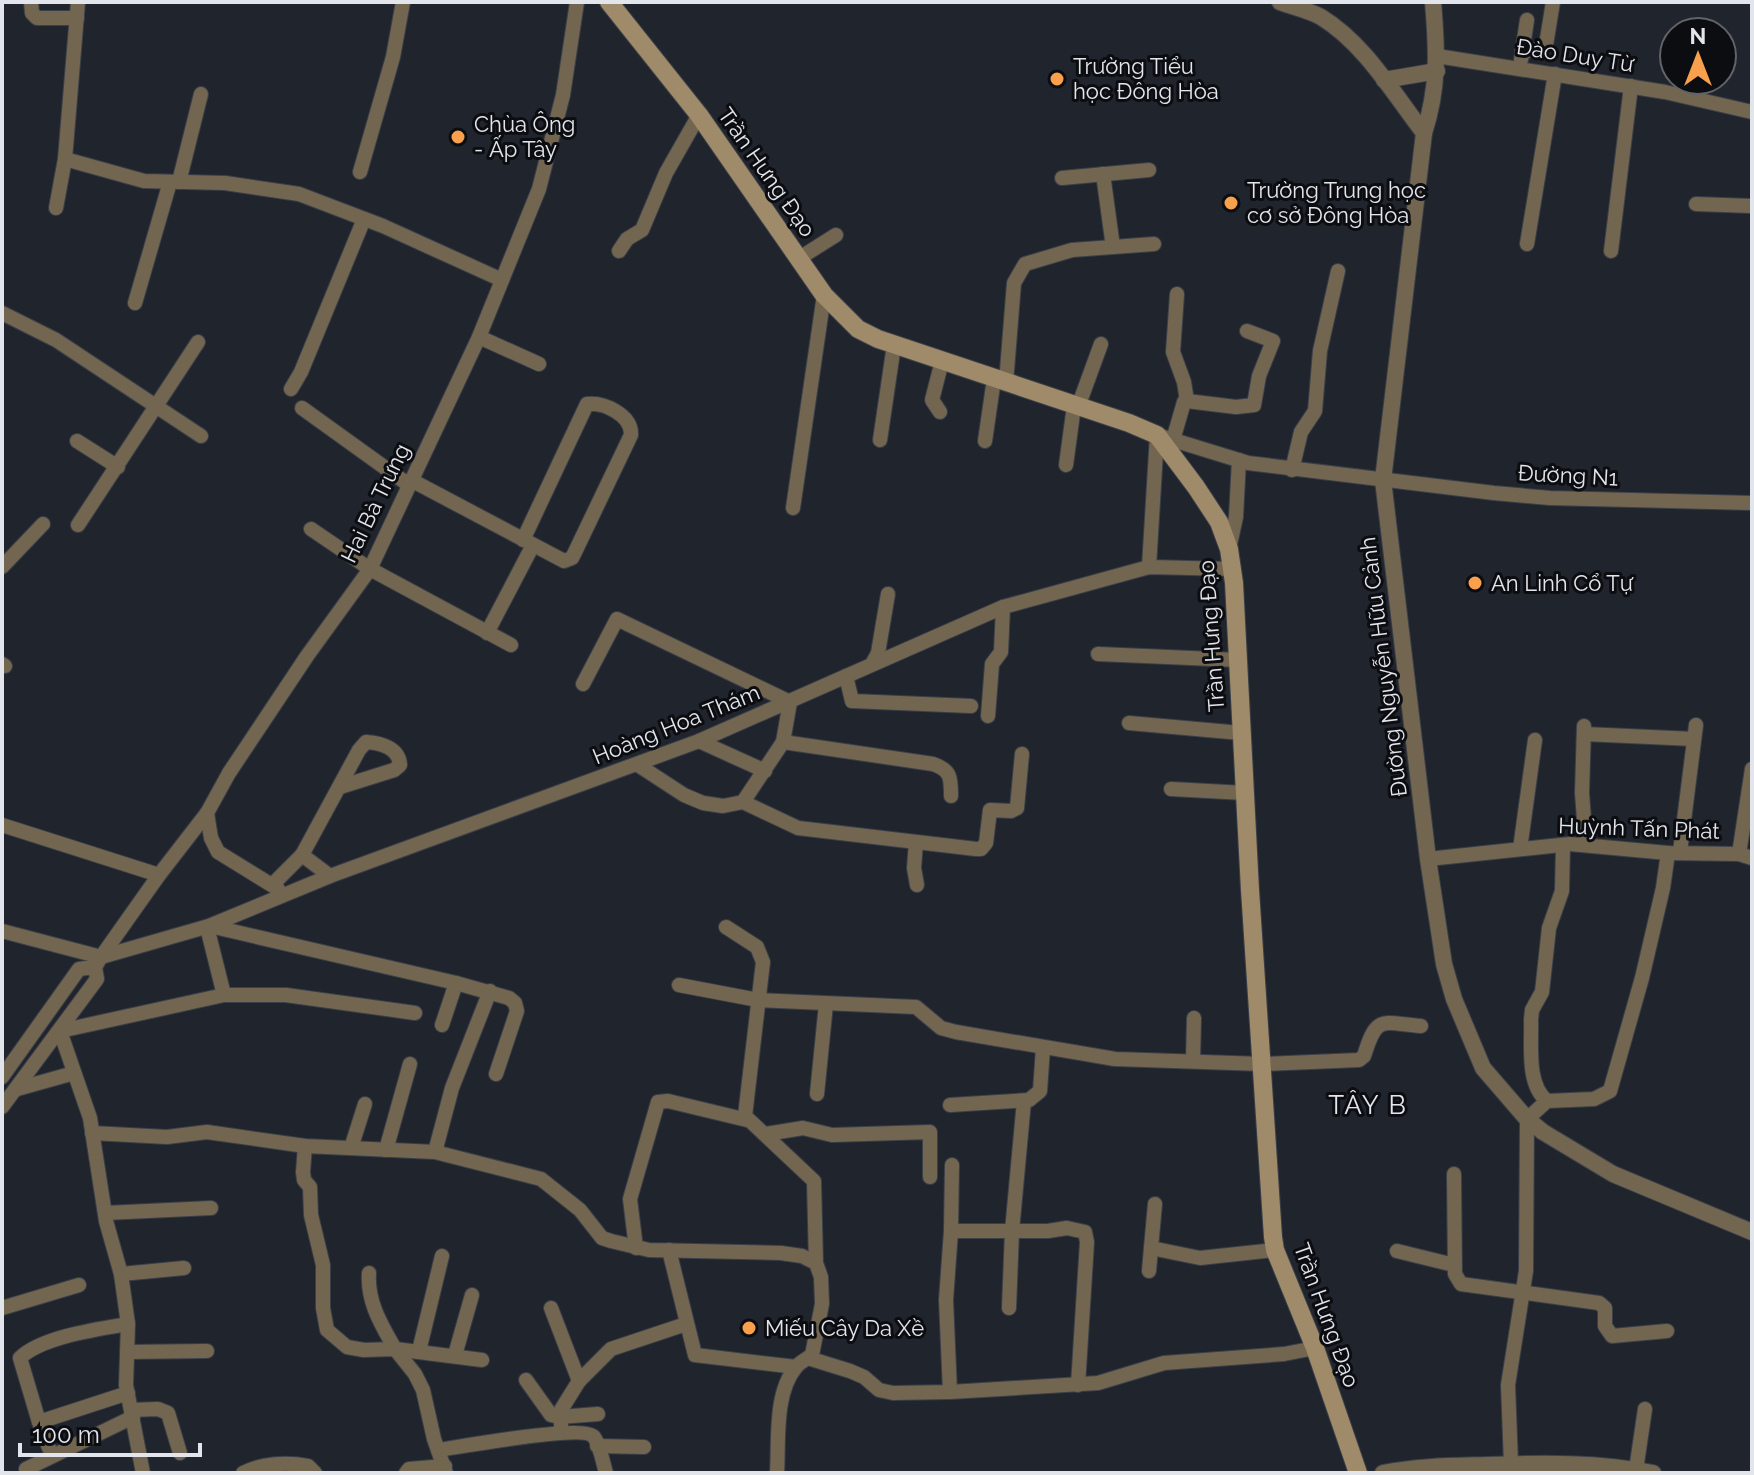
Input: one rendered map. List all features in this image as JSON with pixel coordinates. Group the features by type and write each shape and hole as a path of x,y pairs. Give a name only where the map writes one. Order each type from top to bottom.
{"main road":[{"name":"Trần Hưng Đạo","path":"609,2 699,115 824,295 858,329 894,345 1165,438 1219,522 1229,549 1232,569 1275,1250 1315,1348 1358,1473"}],"street":[{"path":"31,2 32,13 37,18 77,18"},
{"path":"56,208 65,159 78,2"},
{"path":"360,172 393,57 403,2"},
{"name":"Hai Bà Trưng","path":"2,1107 97,979 98,962 207,813 222,783 370,569 479,337 539,189 563,95 577,2"},
{"path":"1280,2 1320,17 1366,56 1424,133"},
{"name":"Đường Nguyễn Hữu Cảnh","path":"1433,2 1437,63 1430,115 1424,133 1383,480 1428,859 1444,964 1470,1042 1492,1080 1527,1119 1613,1174 1752,1232"},
{"path":"1522,52 1546,45 1553,2"},
{"path":"1519,69 1527,20"},
{"path":"1384,80 1437,63"},
{"name":"Đào Duy Từ","path":"1437,63 1555,74 1631,86 1752,112"},
{"path":"1527,244 1555,74"},
{"path":"1611,251 1631,86"},
{"path":"135,303 201,94"},
{"path":"619,251 627,239 642,230 666,173 699,115"},
{"path":"65,159 144,181 225,183 299,194 502,280"},
{"path":"1062,178 1149,170"},
{"path":"1103,174 1113,247"},
{"path":"1696,204 1752,206"},
{"path":"291,389 301,372 364,219"},
{"path":"798,259 836,235"},
{"path":"985,441 1000,381 1014,283 1025,264 1062,253 1154,244"},
{"path":"1292,470 1301,432 1315,411 1320,351 1338,271"},
{"path":"1177,294 1173,352 1187,401"},
{"path":"793,508 824,295"},
{"path":"2,313 56,340 201,436"},
{"path":"1149,567 1165,438 1184,402 1236,407 1254,405 1259,376 1273,341 1247,331"},
{"path":"479,337 539,364"},
{"path":"78,525 198,342"},
{"path":"1066,465 1076,406 1101,344"},
{"path":"880,440 894,345"},
{"path":"940,412 932,400 942,361"},
{"path":"302,408 410,482 528,542 564,561 572,558 631,435 629,423 605,406 591,403 584,408 528,542 487,633"},
{"name":"Đường N1","path":"1165,438 1239,460 1292,470 1531,497 1752,503"},
{"path":"77,441 118,467"},
{"path":"1229,549 1236,517 1239,460"},
{"path":"2,567 43,524"},
{"path":"311,529 370,569 511,645"},
{"name":"Hoàng Hoa Thám","path":"98,962 140,945 208,927 330,876 638,765 790,702 1003,607 1149,567 1232,569"},
{"path":"872,664 878,653 888,594"},
{"path":"988,716 992,664 1001,652 1003,607"},
{"path":"583,684 617,619 790,702 783,742 743,802"},
{"path":"1098,654 1237,660"},
{"path":"846,676 852,701 971,706"},
{"path":"1129,723 1241,733"},
{"path":"1511,1464 1508,1385 1524,1294 1527,1119 1547,1101 1594,1099 1610,1091 1674,853 1695,732 1584,730 1582,793 1586,845"},
{"path":"1520,849 1535,740"},
{"path":"699,741 765,771"},
{"path":"783,742 933,764 951,775 951,796"},
{"path":"638,765 684,795 703,803 723,806 743,802 798,828 976,849 984,846 990,810 1011,811 1017,808 1022,754"},
{"path":"1745,856 1752,769"},
{"path":"272,885 302,855 340,787"},
{"path":"1171,789 1245,793"},
{"path":"207,813 211,838 218,852 284,894"},
{"path":"2,825 159,875"},
{"path":"916,842 914,868 917,885"},
{"path":"1547,1101 1538,1094 1534,1084 1531,1020 1532,1010 1542,992 1549,928 1562,891 1563,845"},
{"name":"Huỳnh Tấn Phát","path":"1428,859 1563,845 1745,856"},
{"path":"302,855 330,876"},
{"path":"122,926 140,945"},
{"path":"224,995 208,927 490,991 509,998 515,1003 517,1011 496,1074"},
{"path":"726,927 762,953 744,1108 747,1120"},
{"path":"2,931 98,962"},
{"name":"Hai Bà Trưng","path":"2,1077 79,969 98,962"},
{"path":"442,1025 456,983"},
{"path":"679,985 758,1000 916,1007 941,1028 1115,1059 1262,1064 1359,1060 1364,1056 1370,1033 1376,1027 1384,1024 1421,1026"},
{"path":"435,1152 452,1088 490,991"},
{"path":"143,1473 128,1393 128,1324 121,1274 105,1213 90,1118 60,1031 224,995 286,995 415,1013"},
{"path":"817,1094 826,1004"},
{"path":"1193,1061 1194,1018"},
{"path":"950,1105 1029,1100 1040,1091 1043,1048"},
{"path":"386,1150 410,1064"},
{"path":"16,1089 74,1073"},
{"path":"636,1248 630,1199 658,1102 668,1101 747,1120 766,1134 814,1181 816,1263 821,1277 822,1304 816,1339 782,1400 777,1473"},
{"path":"1009,1308 1012,1231 1024,1101"},
{"path":"351,1148 365,1104"},
{"path":"766,1134 803,1128 832,1135 930,1132 930,1177"},
{"path":"92,1133 167,1137 207,1132 305,1146 435,1152 541,1179 580,1210 602,1238 636,1248 781,1253 802,1256 816,1263"},
{"path":"305,1146 303,1172 304,1180 310,1187 311,1215 323,1265 323,1308 327,1330 347,1347 419,1351 482,1360"},
{"path":"950,1392 946,1300 952,1165"},
{"path":"1454,1174 1454,1265 1461,1284 1599,1303 1605,1308 1605,1326 1612,1336 1667,1331"},
{"path":"1149,1271 1155,1204"},
{"path":"105,1213 211,1208"},
{"path":"951,1231 1048,1231 1067,1228 1085,1232 1087,1242 1078,1385"},
{"path":"1151,1248 1200,1258 1275,1250"},
{"path":"669,1250 686,1324 698,1357 802,1362 850,1371 864,1377 879,1390 893,1393 1078,1385 1114,1379 1164,1363 1284,1354 1315,1348"},
{"path":"1397,1251 1454,1265"},
{"path":"419,1351 442,1256"},
{"path":"121,1274 184,1268"},
{"path":"369,1273 368,1287 375,1313 423,1390 445,1469 409,1469 406,1473"},
{"path":"2,1308 79,1285"},
{"path":"455,1355 472,1295"},
{"path":"551,1308 579,1381"},
{"path":"49,1448 20,1358 39,1345 128,1324"},
{"path":"560,1425 564,1402 579,1381 611,1349 686,1324"},
{"path":"127,1352 207,1351"},
{"path":"526,1380 560,1425 595,1438 606,1473"},
{"path":"39,1422 128,1393"},
{"path":"26,1469 132,1414 158,1409 168,1413 180,1453"},
{"path":"1383,1473 1413,1467 1511,1464 1585,1465 1644,1471 1645,1409"},
{"path":"438,1450 598,1414"},
{"path":"597,1446 644,1447"},
{"path":"243,1473 253,1468 298,1464 308,1466 315,1473"}],"place":[{"name":"Trường Tiểu học Đông Hòa","path":"1057,79"},
{"name":"Chùa Ông - Ấp Tây","path":"458,137"},
{"name":"Trường Trung học cơ sở Đông Hòa","path":"1231,203"},
{"name":"An Linh Cổ Tự","path":"1475,583"},
{"name":"Miếu Cây Da Xề","path":"749,1328"}],"district":[{"name":"TÂY B","path":"1368,1105"}]}
